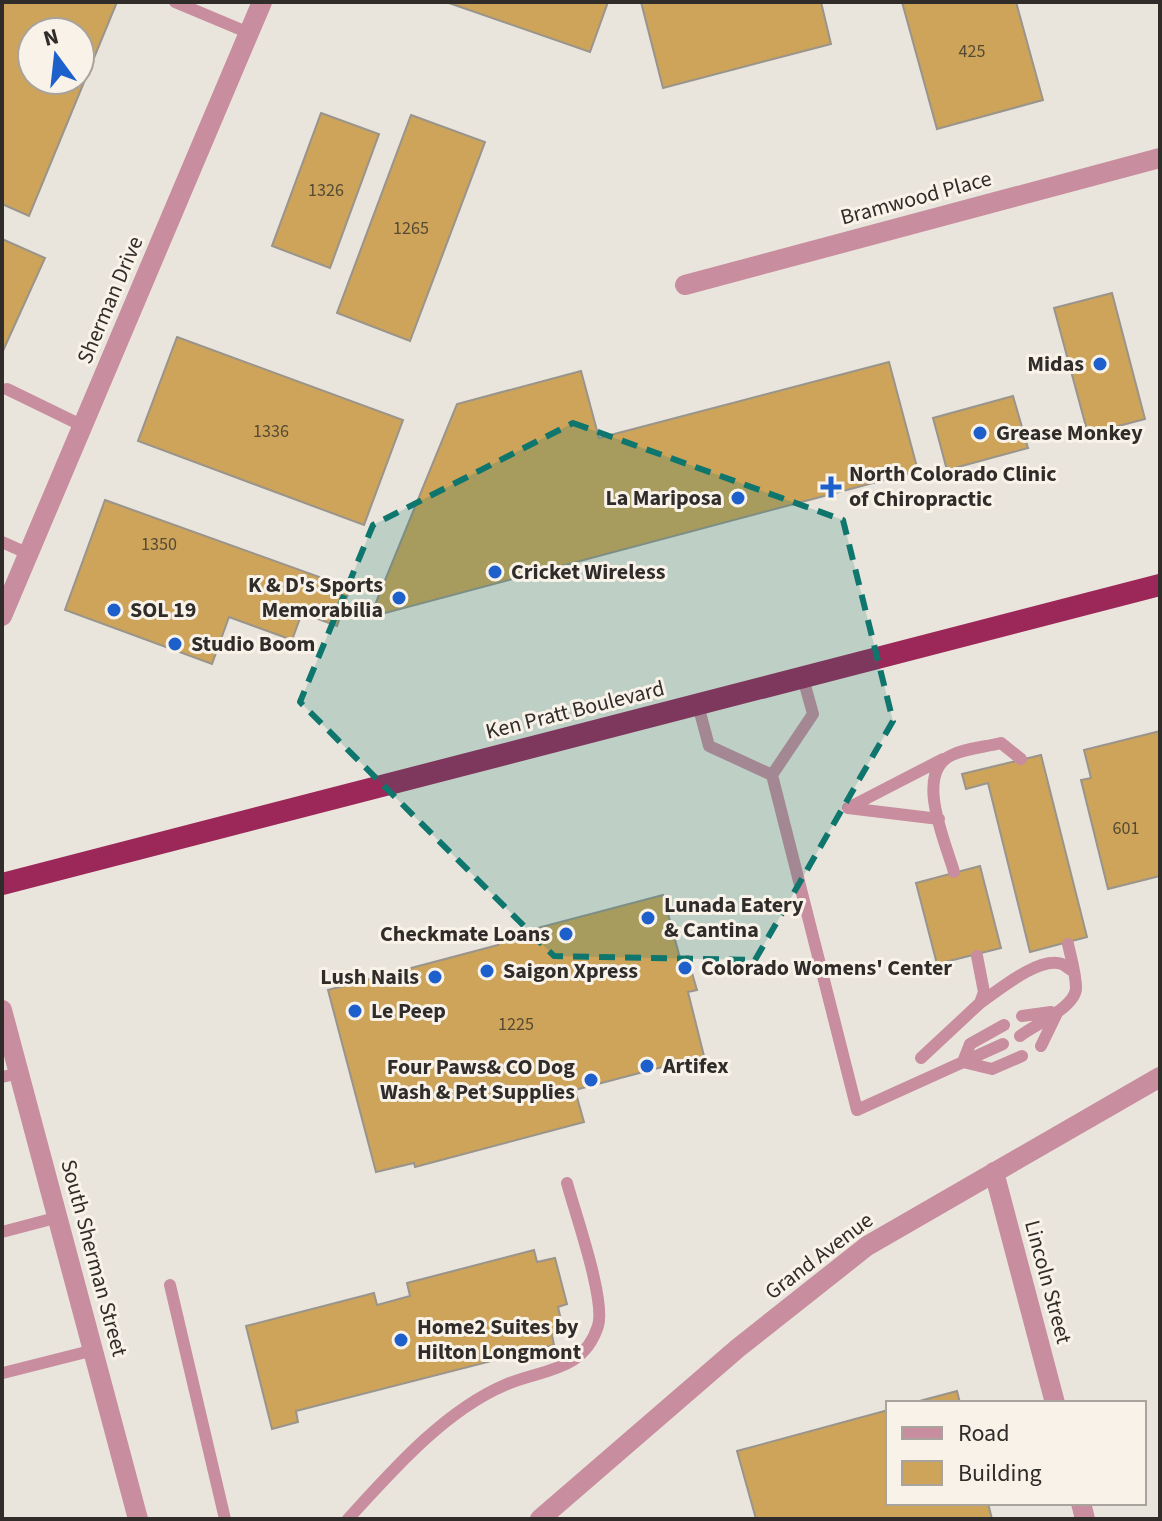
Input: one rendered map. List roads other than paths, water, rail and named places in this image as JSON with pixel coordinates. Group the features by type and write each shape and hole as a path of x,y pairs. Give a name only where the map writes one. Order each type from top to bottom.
{"highway":[{"name":"Ken Pratt Boulevard","path":"2,884 1160,585"}],"street":[{"name":"Sherman Drive","path":"2,616 262,2"},
{"name":"Bramwood Place","path":"685,285 1160,158"},
{"name":"South Sherman Street","path":"2,1010 11,1075 59,1217 138,1519"},
{"name":"Grand Avenue","path":"540,1519 738,1348 867,1246 1160,1077"},
{"name":"Lincoln Street","path":"994,1172 1054,1401"}],"lane":[{"path":"175,2 249,33"},
{"path":"7,389 83,426"},
{"path":"2,542 29,554"},
{"path":"803,678 813,714 772,775 857,1110 1003,1044"},
{"path":"698,705 709,746 772,775"},
{"path":"939,819 848,808 949,755 1001,743 1021,759"},
{"path":"949,755 934,773 932,784 954,872"},
{"path":"1020,1036 1058,1012 1077,991 1068,944"},
{"path":"977,956 984,992 980,1003"},
{"path":"921,1058 980,1003 1031,970 1044,964 1061,964 1073,971"},
{"path":"1022,1016 1058,1012"},
{"path":"1041,1046 1058,1012"},
{"path":"963,1062 970,1044 1004,1025"},
{"path":"963,1062 992,1069 1022,1056"},
{"path":"348,1519 397,1465 467,1406 506,1384 540,1376 567,1365 587,1347 599,1324 597,1293 567,1183"},
{"path":"2,1232 59,1217"},
{"path":"170,1285 225,1519"},
{"path":"3,1373 94,1350"}],"place":[{"name":"Midas","path":"1100,364"},
{"name":"Grease Monkey","path":"980,433"},
{"name":"North Colorado Clinic of Chiropractic","path":"831,487"},
{"name":"La Mariposa","path":"738,498"},
{"name":"Cricket Wireless","path":"495,572"},
{"name":"K & D's Sports Memorabilia","path":"399,598"},
{"name":"SOL 19","path":"114,610"},
{"name":"Studio Boom","path":"175,644"},
{"name":"Lunada Eatery & Cantina","path":"648,918"},
{"name":"Checkmate Loans","path":"566,934"},
{"name":"Colorado Womens' Center","path":"685,968"},
{"name":"Saigon Xpress","path":"487,971"},
{"name":"Lush Nails","path":"435,977"},
{"name":"Le Peep","path":"355,1011"},
{"name":"Artifex","path":"647,1066"},
{"name":"Four Paws& CO Dog Wash & Pet Supplies","path":"591,1080"},
{"name":"Home2 Suites by Hilton Longmont","path":"401,1340"}]}
